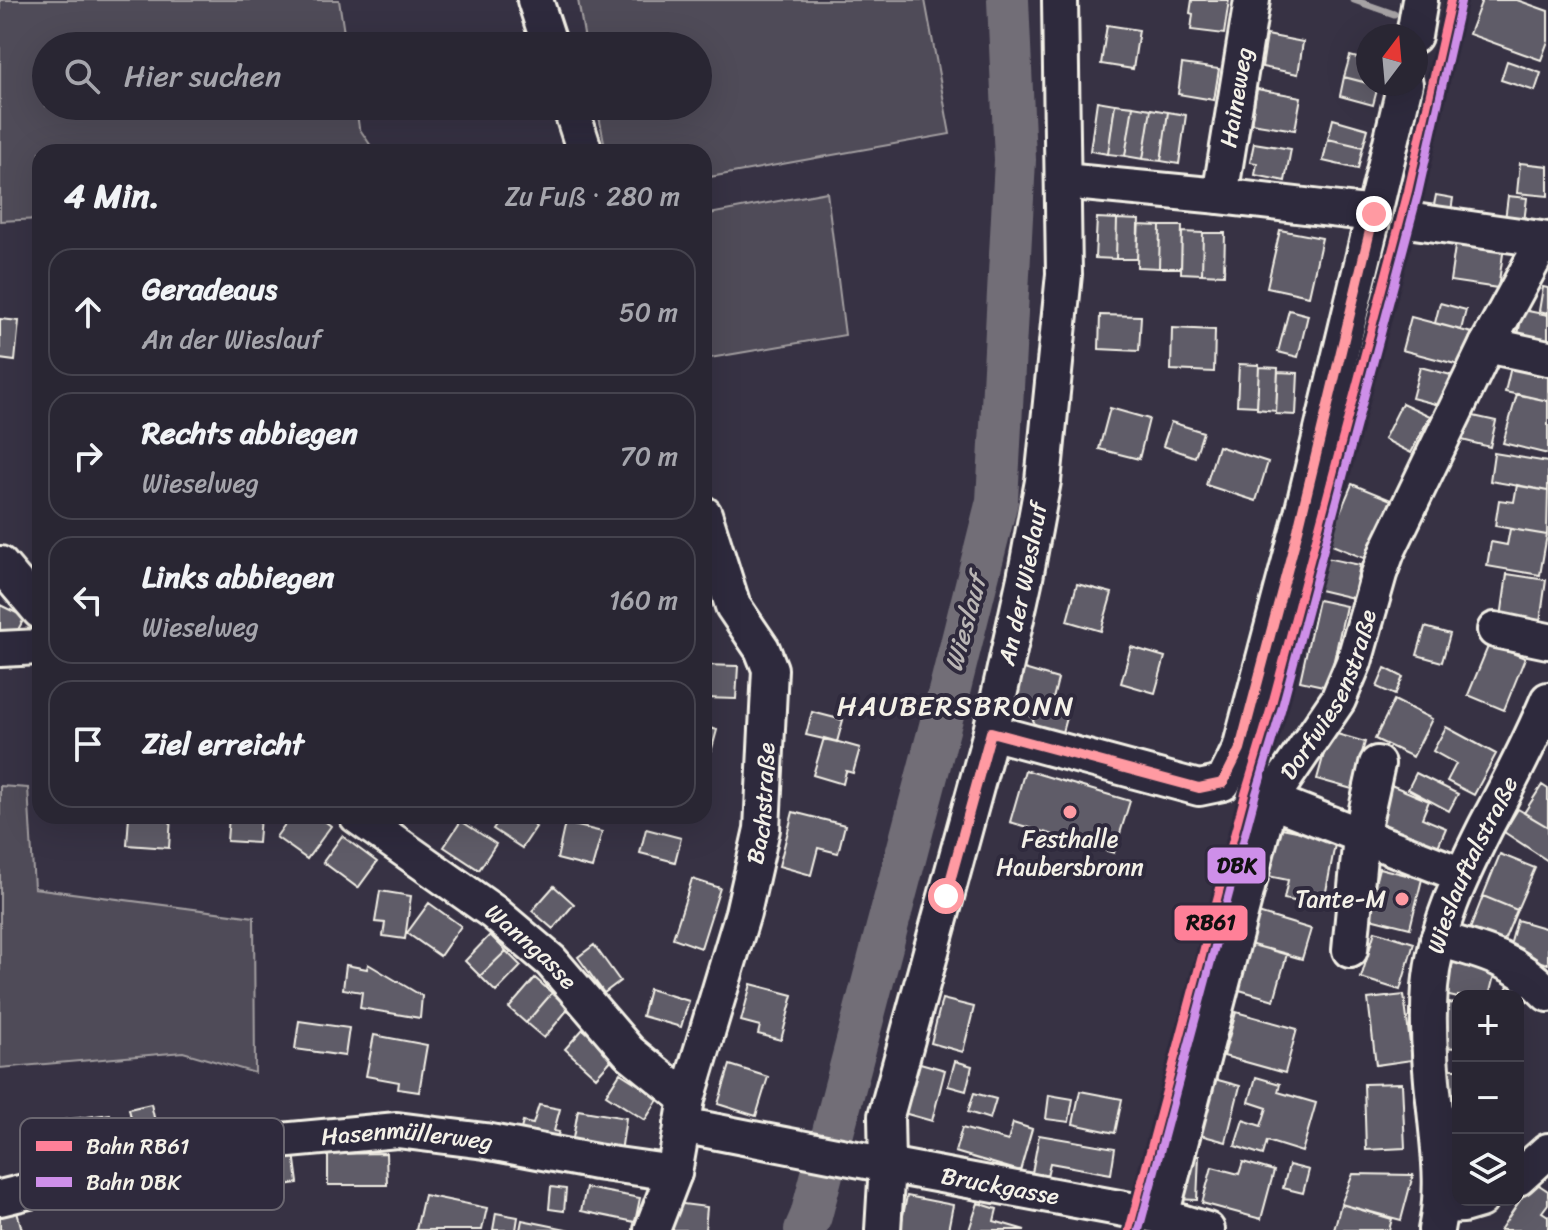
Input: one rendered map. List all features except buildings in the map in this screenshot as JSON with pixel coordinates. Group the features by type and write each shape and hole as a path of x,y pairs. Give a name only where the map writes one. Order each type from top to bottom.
{"street":[{"path":"535,0 545,32"},
{"name":"An der Wieslauf","path":"878,1163 886,1116 991,732 1043,481 1064,274 1060,0"},
{"name":"Haineweg","path":"1220,196 1252,0"},
{"path":"1416,24 1420,0"},
{"path":"991,732 1199,788 1223,783 1240,749 1298,530 1402,96"},
{"path":"575,120 582,144"},
{"path":"1063,181 1374,214"},
{"name":"Dorfwiesenstraße","path":"1161,1216 1270,800 1338,700 1354,662 1387,552 1487,345 1546,240 1414,221"},
{"path":"1487,345 1548,358"},
{"name":"Bachstraße","path":"684,1112 743,913 762,829 770,669 762,649 733,606 712,539"},
{"path":"0,564 32,588"},
{"path":"1495,630 1548,641"},
{"path":"0,649 32,647"},
{"name":"Wieslauftalstraße","path":"1461,1214 1441,1173 1429,1045 1430,987 1438,939 1445,913 1462,875 1548,700"},
{"path":"1350,950 1361,836 1377,764"},
{"path":"1270,800 1462,875"},
{"name":"Wanngasse","path":"368,824 493,912 551,961 684,1112"},
{"path":"1438,939 1486,952 1506,961 1524,971 1548,994"},
{"path":"652,1230 674,1173 684,1112"},
{"name":"Bruckgasse","path":"684,1112 781,1144 1161,1216 1207,1230"},
{"name":"Hasenmüllerweg","path":"284,1141 397,1130 485,1141 674,1173"},
{"path":"1524,1173 1548,1151"},
{"path":"878,1163 883,1230"},
{"name":"Hasenmüllerweg","path":"0,1198 20,1193"}],"shaded area":[{"path":"0,0 339,0 344,32 32,32 32,120 358,120 359,128 370,144 32,144 32,219 0,221"},
{"path":"578,0 925,0 950,134 712,177 712,144 604,144 600,120 712,120 712,32 584,32"},
{"path":"827,192 845,335 712,358 712,214"},
{"path":"0,786 28,788 34,888 254,917 255,1073 183,1052 0,1068"}],"waterway":[{"name":"Wieslauf","path":"805,1230 997,501 1015,160 1008,0"},
{"path":"1354,0 1394,14"},
{"name":"Wieslauf","path":"811,1216 812,1230"}],"rail line":[{"name":"RB61","path":"1129,1230 1408,191 1451,0"},
{"name":"DBK","path":"1139,1230 1418,194 1461,2"}],"place":[{"name":"Festhalle Haubersbronn","path":"1070,812"},
{"name":"Tante-M","path":"1402,899"}],"district":[{"name":"HAUBERSBRONN","path":"956,705"}],"route":[{"path":"946,896 991,732 1199,788 1223,783 1240,749 1298,530 1374,214"}]}
